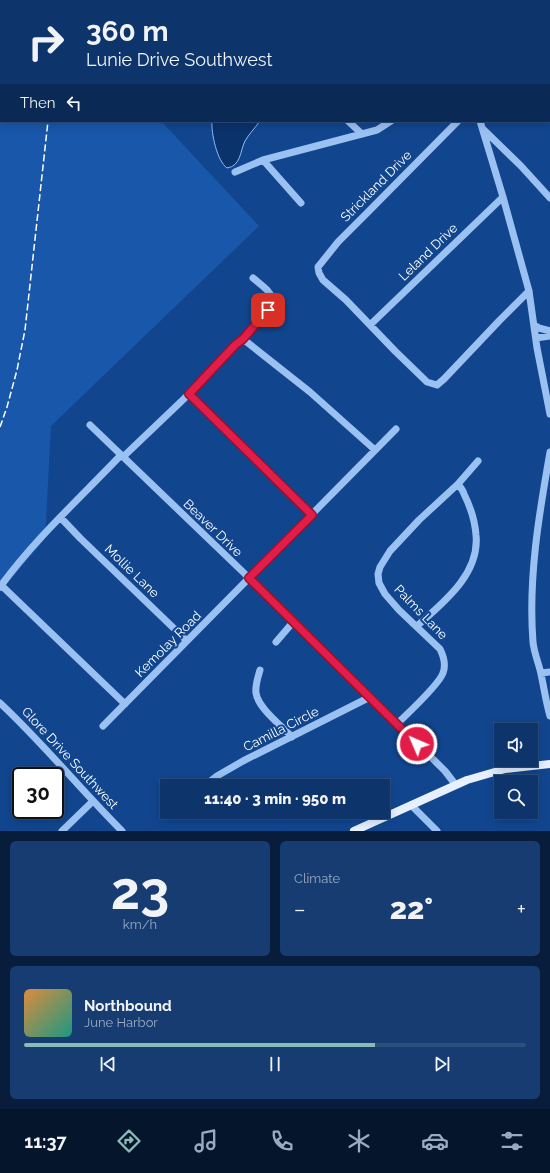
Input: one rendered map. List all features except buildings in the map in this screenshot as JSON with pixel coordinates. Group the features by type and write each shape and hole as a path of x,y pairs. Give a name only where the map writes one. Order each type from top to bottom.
{"main road":[{"path":"354,831 455,784 499,770 549,763"}],"street":[{"path":"349,122 362,134"},
{"path":"235,172 264,160 377,130 389,122"},
{"name":"Strickland Drive","path":"370,325 346,300 323,280 319,273 318,267 338,242 457,122"},
{"path":"480,122 529,291 535,336 549,400 550,414"},
{"path":"483,129 521,166 550,198"},
{"path":"264,160 302,203"},
{"name":"Leland Drive","path":"370,325 503,197"},
{"path":"125,704 1,586 15,566 40,538 122,456 189,394 235,345 243,339 268,310 273,300 269,291 253,278"},
{"path":"370,325 427,382 436,385 444,379 529,291"},
{"path":"534,325 550,331"},
{"path":"535,336 550,331"},
{"path":"535,336 550,336"},
{"path":"243,339 310,392 375,450"},
{"path":"189,394 312,515"},
{"name":"Beaver Drive","path":"90,425 294,622 445,771 455,784"},
{"name":"Kemolay Road","path":"104,726 396,429"},
{"path":"550,452 538,526 532,590 533,644 550,716"},
{"name":"Palms Lane","path":"397,724 430,691 443,674 445,664 444,656 440,649 385,594 378,574 380,567 390,551 419,520 458,484 478,461"},
{"path":"417,626 437,608 463,580 470,570 474,560 476,534 465,494 458,484"},
{"name":"Mollie Lane","path":"61,518 187,641"},
{"path":"276,642 294,622"},
{"path":"260,670 256,688 258,698 265,710 292,737"},
{"path":"541,674 550,672"},
{"name":"Camilla Circle","path":"213,779 244,761 370,697"},
{"name":"Glore Drive Southwest","path":"0,703 24,725 92,802 122,831"},
{"path":"62,831 92,802"},
{"path":"411,805 437,831"}],"shaded area":[{"path":"0,122 162,122 259,226 51,426 45,539 0,592"},
{"path":"212,122 259,122 247,138 238,161 232,167 227,168 220,159 213,132"}],"railway":[{"path":"0,427 17,370 25,330 48,122"}],"route":[{"path":"268,310 243,339 235,345 189,394 312,515 249,578 417,744"}]}
